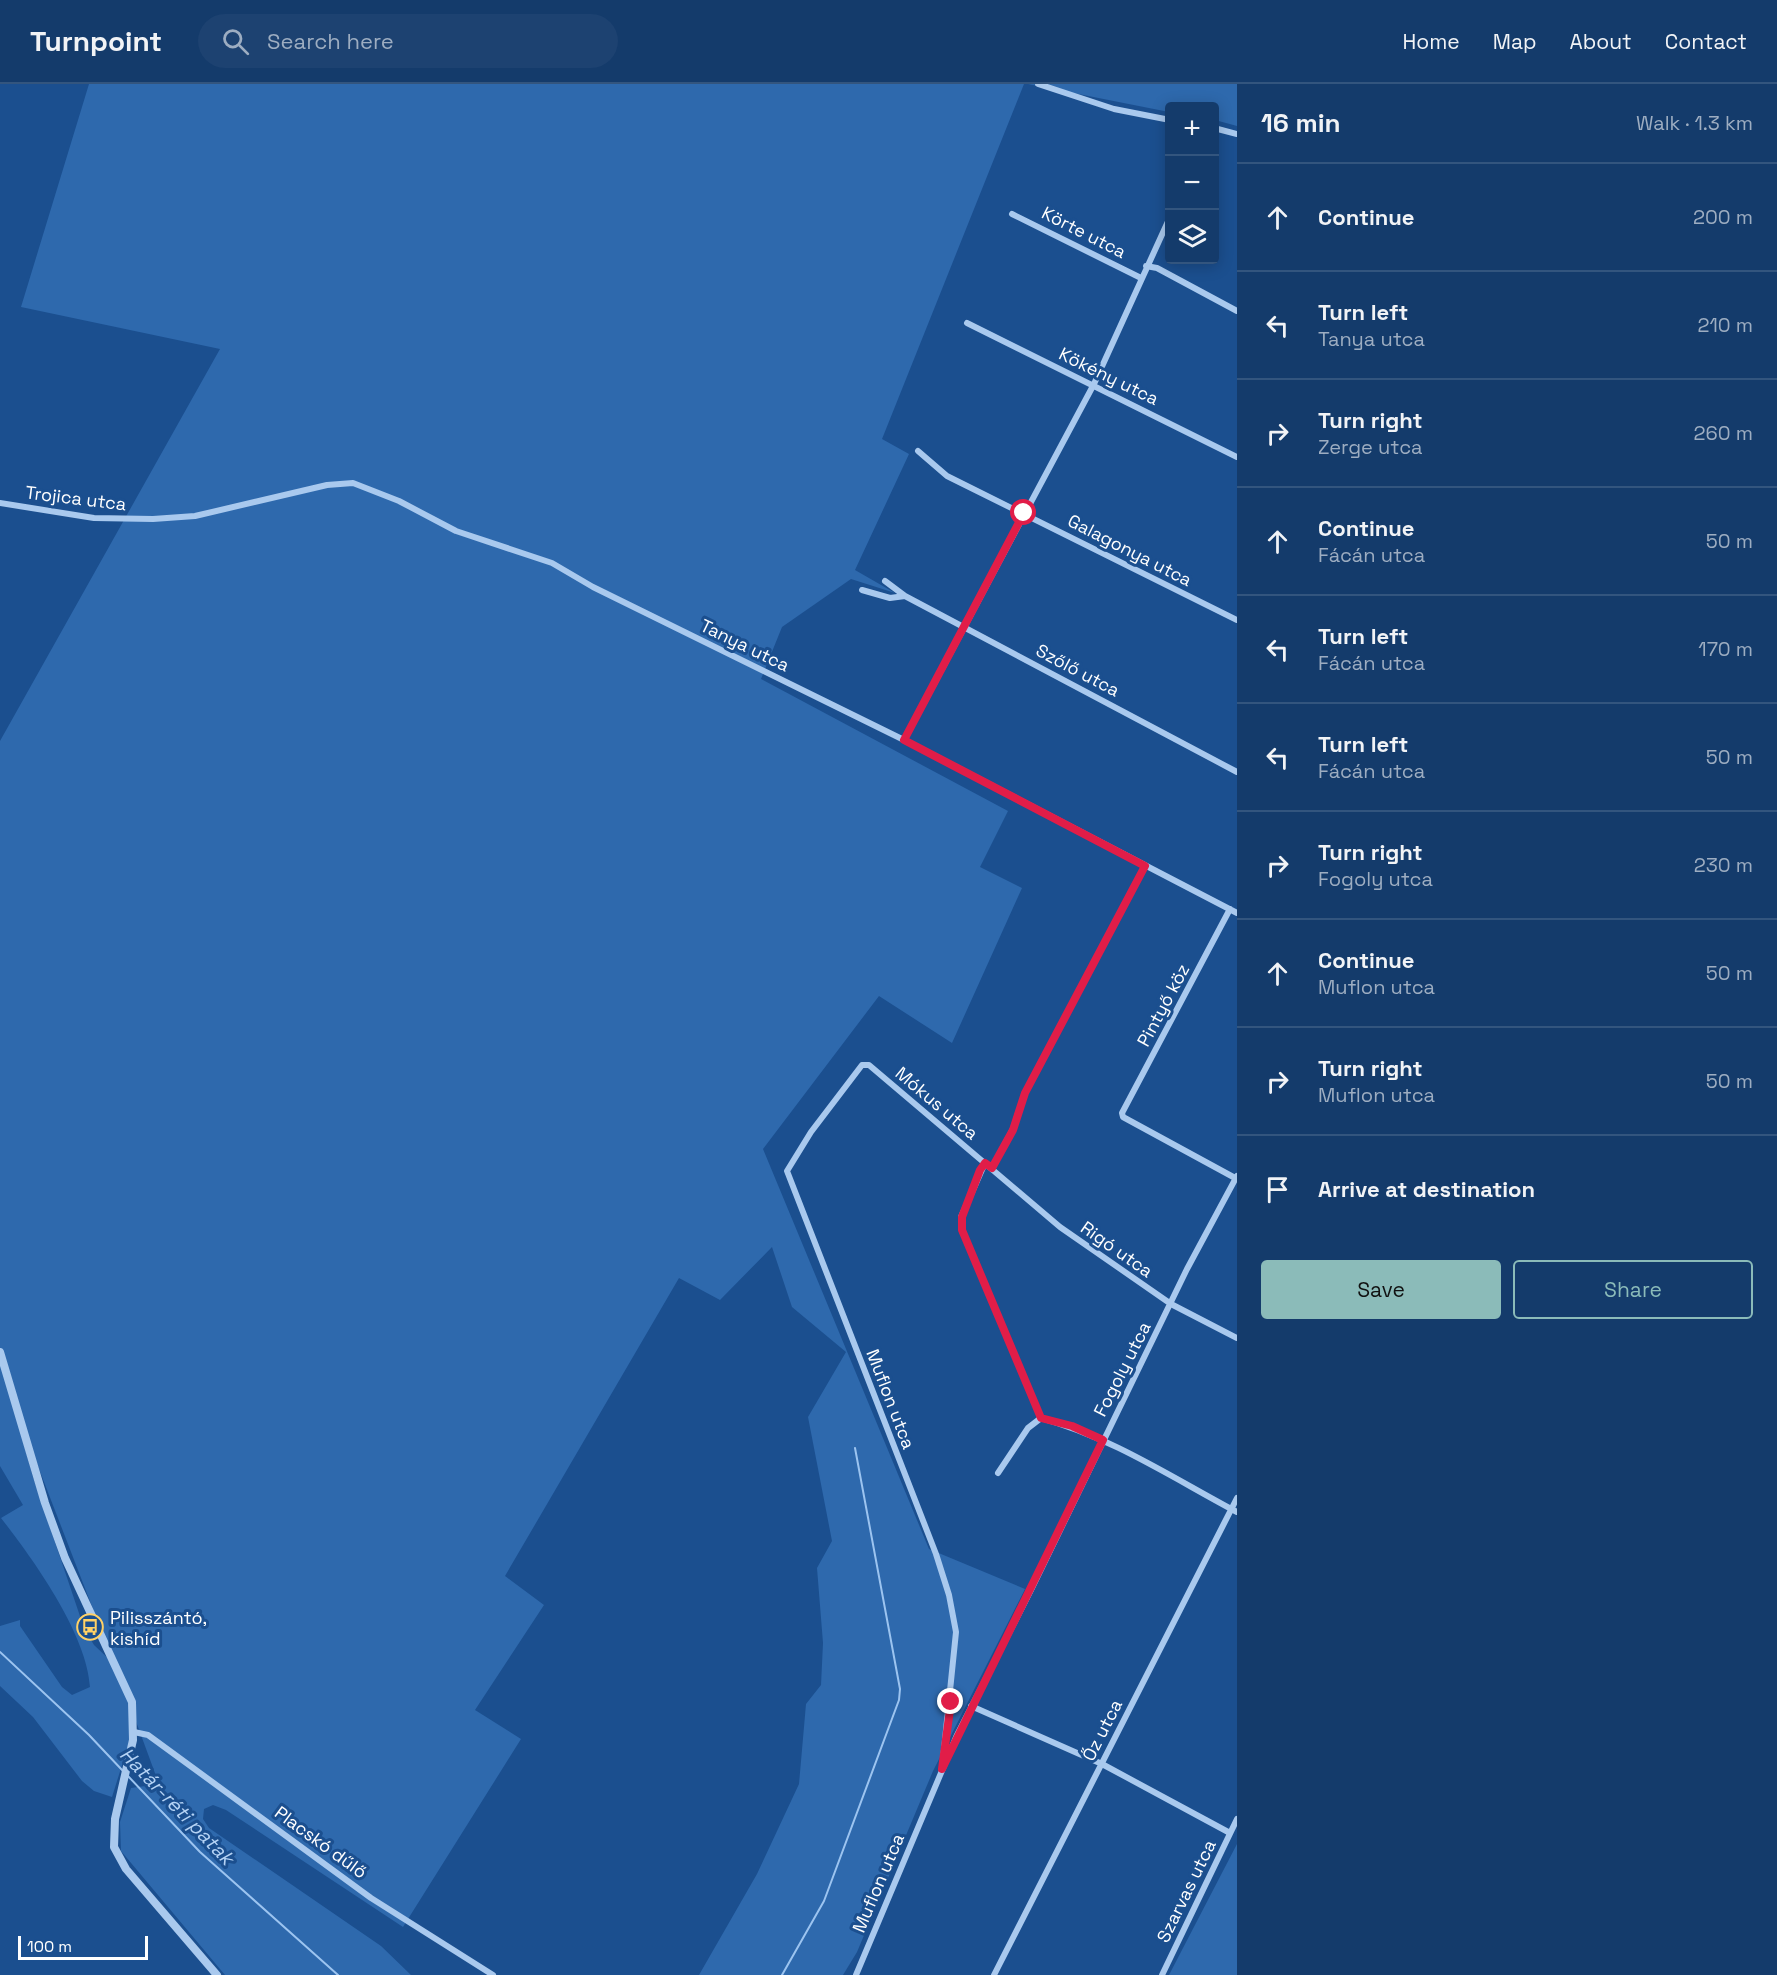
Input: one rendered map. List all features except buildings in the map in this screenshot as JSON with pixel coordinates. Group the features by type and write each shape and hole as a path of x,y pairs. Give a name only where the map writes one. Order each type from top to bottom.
{"street":[{"path":"1038,84 1114,110 1165,119"},
{"path":"1219,129 1237,134"},
{"name":"Körte utca","path":"1012,214 1141,278"},
{"path":"904,740 1094,384 1165,227"},
{"name":"Körte utca","path":"1146,266 1157,268 1237,311"},
{"name":"Kökény utca","path":"967,323 1094,384 1237,457"},
{"name":"Galagonya utca","path":"918,451 947,476 1237,620"},
{"name":"Tanya utca","path":"220,509 327,485 353,483 399,501 456,531 552,563 593,587 904,740 1237,913"},
{"name":"Trojica utca","path":"0,503 94,518 130,521 195,516 220,509"},
{"name":"Szőlő utca","path":"885,581 904,596 965,626 1237,772"},
{"name":"Szőlő utca","path":"862,590 890,597 904,596"},
{"path":"992,1168 1013,1130 1025,1093 1145,866"},
{"name":"Pintyő köz","path":"1230,909 1122,1113 1124,1117 1237,1178"},
{"name":"Mókus utca","path":"862,1065 869,1065 992,1168"},
{"name":"Muflon utca","path":"862,1065 811,1132 787,1171 950,1595 956,1632 942,1769"},
{"path":"985,1163 962,1217 962,1230 1041,1418"},
{"name":"Rigó utca","path":"992,1168 1060,1227 1171,1304 1237,1338"},
{"name":"Fogoly utca","path":"971,1706 1031,1590 1171,1304 1237,1178"},
{"path":"0,1352 45,1503 65,1558 132,1702 134,1732 113,1836 118,1857 217,1975"},
{"path":"1041,1418 1072,1426 1103,1440 1234,1511"},
{"path":"998,1473 1028,1428 1041,1418"},
{"name":"Őz utca","path":"994,1975 1234,1511 1237,1498"},
{"path":"971,1706 1102,1764 1230,1833"},
{"name":"Muflon utca","path":"856,1975 942,1769 971,1706"},
{"name":"Placskó dűlő","path":"134,1732 148,1735 371,1898 493,1975"},
{"name":"Szarvas utca","path":"1162,1975 1237,1819"}],"shaded area":[{"path":"89,84 1024,84 882,439 909,454 855,570 895,593 851,579 782,627 761,679 1008,811 980,867 1022,888 952,1043 879,996 763,1149 929,1549 1025,1589 933,1771 857,1952 843,1975 699,1975 757,1874 799,1784 806,1704 821,1685 823,1643 817,1568 832,1541 808,1417 846,1352 792,1307 772,1247 720,1300 679,1278 505,1576 544,1605 475,1710 521,1739 403,1927 226,1810 213,1805 204,1809 203,1819 209,1828 381,1946 411,1975 225,1975 121,1851 120,1822 131,1788 159,1784 134,1716 128,1746 112,1797 94,1791 82,1781 33,1717 0,1686 0,1626 20,1620 20,1626 62,1687 72,1695 90,1687 87,1666 69,1621 28,1554 1,1518 23,1505 0,1466 0,741 220,349 21,307","holes":["9,1391 113,1661 94,1645 84,1628 33,1477"]},
{"path":"1028,84 1237,84 1237,126 1219,121 1219,102 1165,102 1165,111"},
{"path":"1237,1844 1237,1975 1169,1975"}],"waterway":[{"path":"782,1975 824,1901 899,1700 900,1689 855,1448"},
{"name":"Határ-réti patak","path":"0,1652 89,1735 123,1771"},
{"name":"Határ-réti patak","path":"127,1775 200,1852 338,1975"}],"place":[{"name":"Pilisszántó, kishíd","path":"90,1627"}],"route":[{"path":"951,1702 942,1769 1103,1440 1072,1426 1041,1418 962,1230 962,1217 980,1170 985,1163 992,1168 1001,1154 1013,1130 1025,1093 1145,866 904,740 1024,513"}]}
